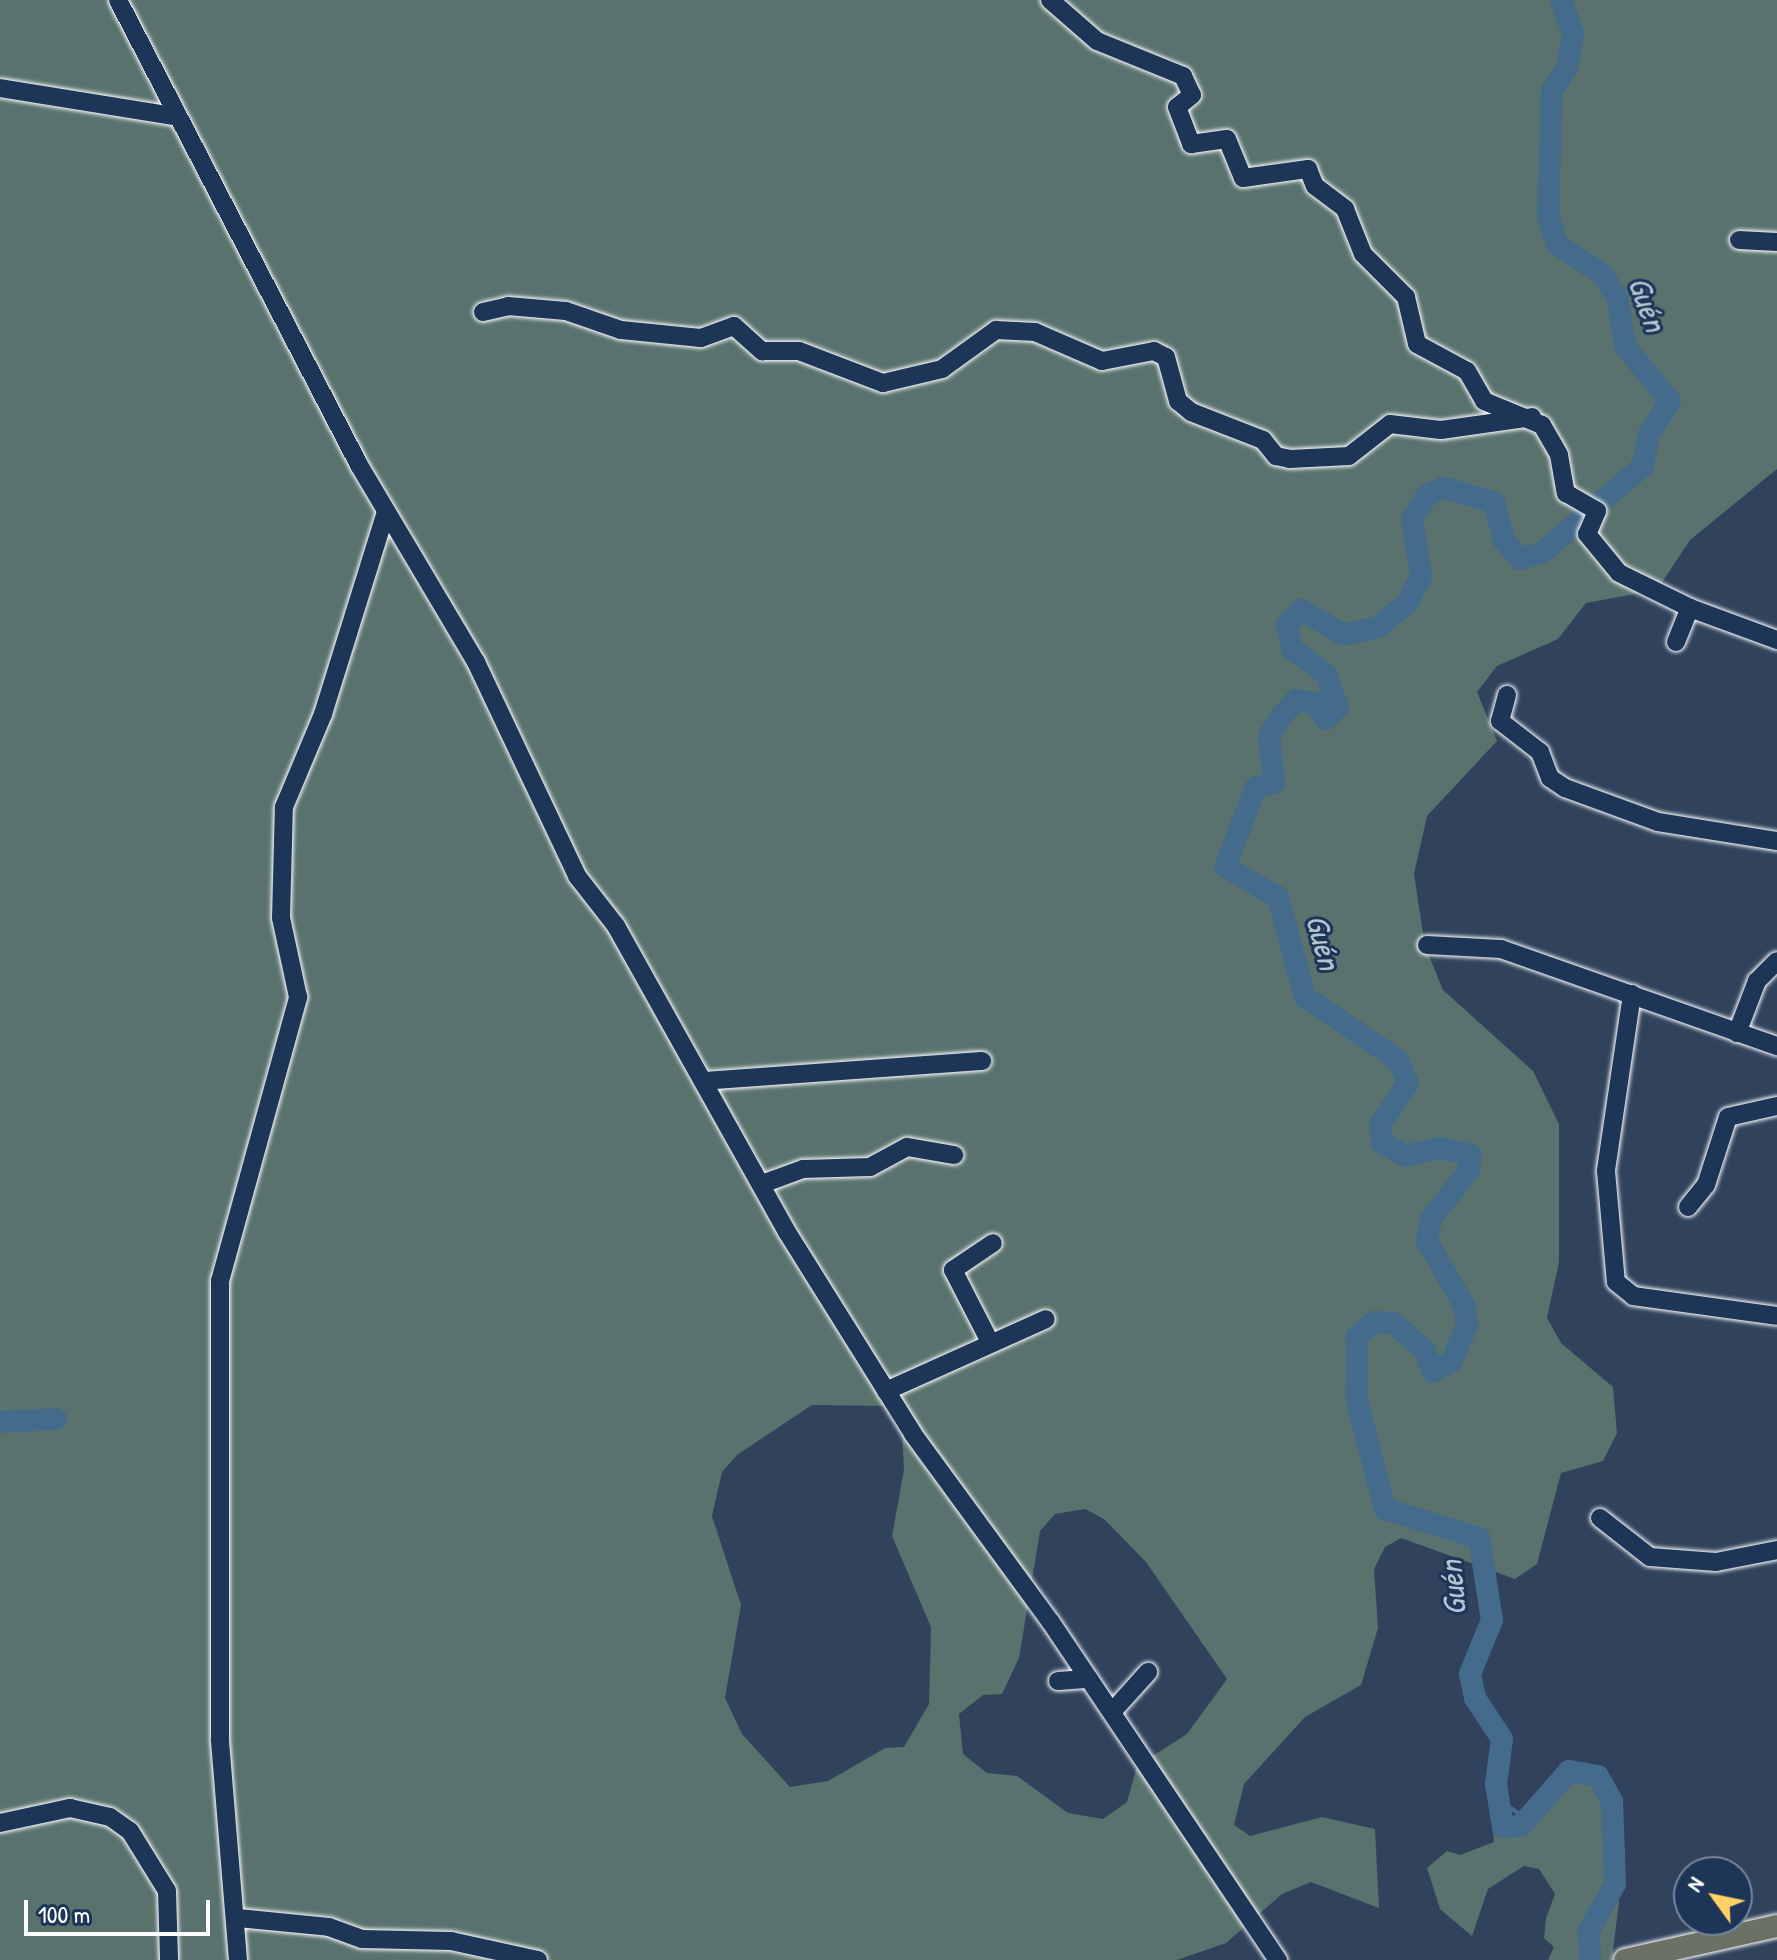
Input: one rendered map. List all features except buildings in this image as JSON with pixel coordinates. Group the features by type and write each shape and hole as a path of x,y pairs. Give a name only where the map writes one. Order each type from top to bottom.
{"main road":[{"path":"1625,1960 1777,1926"}],"street":[{"path":"118,0 173,116 386,512 476,662 577,876 616,926 762,1184 886,1391 1112,1712 1278,1960"},
{"path":"1050,0 1097,41 1183,76 1192,95 1177,107 1191,144 1227,139 1243,178 1308,169 1315,186 1345,209 1363,254 1406,297 1417,344 1467,371 1484,401 1532,417 1553,439 1566,493 1595,507 1587,534 1619,573 1690,608 1777,640"},
{"path":"0,88 173,116"},
{"path":"1739,240 1777,242"},
{"path":"483,312 508,306 572,311 621,330 701,338 734,326 762,351 799,351 883,383 942,369 996,330 1035,332 1102,361 1154,351 1166,357 1178,401 1191,412 1263,440 1276,456 1290,459 1349,456 1390,424 1441,430 1532,417"},
{"path":"238,1960 238,1918 226,1854 220,1739 220,1281 298,997 281,918 284,807 323,714 386,512"},
{"path":"1676,642 1690,608"},
{"path":"1507,695 1500,721 1540,752 1550,778 1565,788 1658,822 1777,841"},
{"path":"1427,945 1501,949 1777,1046"},
{"path":"1737,1033 1757,981 1777,961"},
{"path":"1632,994 1606,1171 1616,1282 1633,1296 1777,1316"},
{"path":"703,1081 982,1061"},
{"path":"1688,1207 1706,1185 1728,1117 1777,1106"},
{"path":"762,1184 803,1169 870,1167 907,1147 954,1155"},
{"path":"990,1342 952,1275 960,1260 993,1243"},
{"path":"886,1391 1046,1319"},
{"path":"1600,1518 1650,1557 1716,1562 1777,1550"},
{"path":"1112,1712 1148,1672"},
{"path":"1058,1681 1089,1679"},
{"path":"0,1823 70,1808 110,1817 130,1831 167,1891 169,1960"},
{"path":"238,1918 329,1927 362,1939 451,1941 538,1960"}],"green space":[{"path":"0,0 1777,0 1777,469 1690,540 1657,590 1586,603 1558,639 1497,666 1477,692 1497,741 1427,816 1414,874 1425,946 1443,990 1533,1071 1559,1124 1559,1262 1547,1318 1561,1343 1613,1387 1617,1433 1603,1461 1561,1473 1537,1564 1515,1579 1401,1538 1385,1547 1374,1569 1378,1628 1361,1685 1305,1717 1244,1784 1234,1825 1250,1836 1322,1817 1375,1829 1379,1908 1311,1882 1282,1894 1226,1943 1177,1960 0,1960","holes":["812,1405 888,1406 902,1431 904,1470 892,1536 931,1627 929,1704 904,1747 885,1748 828,1781 790,1787 742,1734 725,1698 741,1605 712,1516 722,1472 737,1455","1085,1509 1104,1519 1146,1562 1227,1679 1187,1734 1137,1766 1127,1802 1103,1819 1068,1813 1017,1776 987,1773 963,1754 959,1714 983,1695 1002,1694 1019,1658 1040,1531 1055,1514"]},
{"path":"1586,1762 1625,1850 1612,1960 1548,1960 1554,1947 1544,1938 1546,1918 1555,1894 1539,1869 1524,1866 1488,1889 1472,1936 1440,1909 1427,1868 1447,1851 1460,1855 1494,1842 1493,1830 1523,1812 1567,1765"}],"waterway":[{"name":"Guén","path":"1561,0 1573,33 1568,66 1552,91 1548,215 1557,244 1602,274 1617,297 1625,346 1670,401 1649,434 1643,466 1543,552 1520,559 1504,540 1494,502 1443,488 1427,495 1412,519 1421,576 1408,602 1378,627 1344,635 1301,610 1287,625 1292,649 1326,674 1338,707 1326,719 1315,703 1296,700 1284,713 1269,736 1274,783 1256,787 1225,867 1278,897 1305,997 1398,1060 1408,1083 1380,1125 1382,1143 1405,1156 1440,1148 1471,1155 1469,1170 1431,1219 1427,1241 1464,1305 1467,1325 1452,1361 1433,1372 1425,1351 1394,1323 1374,1322 1357,1337 1357,1401 1385,1509 1479,1538 1492,1620 1470,1674 1475,1698 1502,1739 1496,1784 1503,1827 1521,1826 1569,1771 1598,1776 1612,1801 1615,1884 1589,1931 1590,1960"},
{"path":"0,1422 56,1419"},
{"path":"1497,1797 1520,1815 1521,1826"}]}
